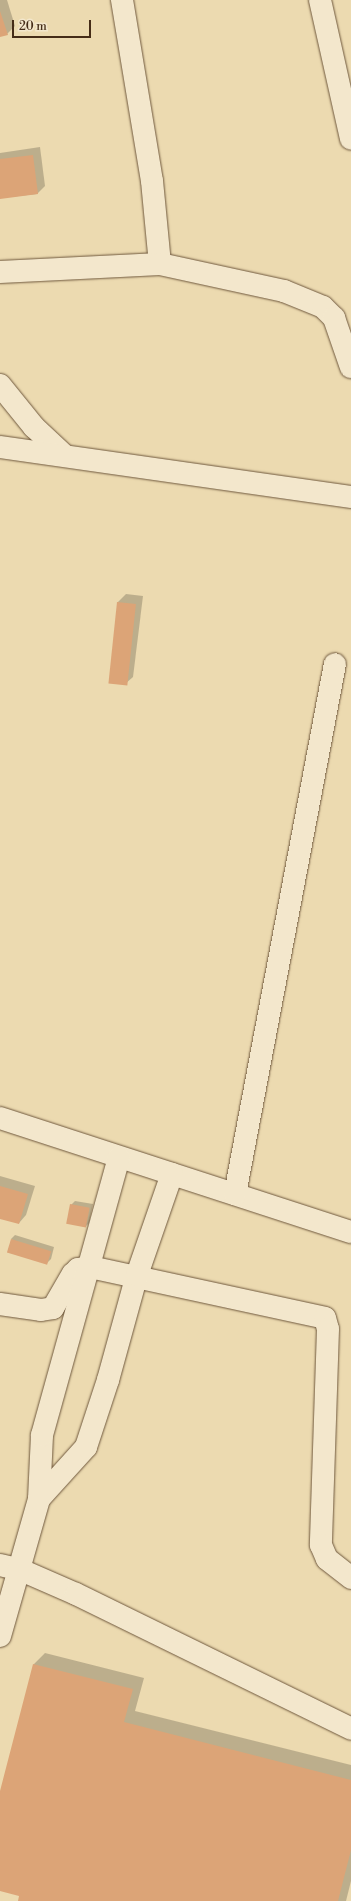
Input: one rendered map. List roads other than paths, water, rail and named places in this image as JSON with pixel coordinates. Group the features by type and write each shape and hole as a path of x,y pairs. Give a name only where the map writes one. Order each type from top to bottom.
{"street":[{"path":"122,0 152,181 160,264"},
{"path":"320,0 351,139"},
{"path":"0,272 160,264 284,291 323,307 334,318 351,367"},
{"path":"0,385 34,427 64,456"},
{"path":"0,447 351,497"},
{"path":"235,1194 335,664"},
{"path":"0,1118 351,1232"},
{"path":"0,1636 21,1570 39,1499 42,1435 90,1267 119,1157"},
{"path":"39,1499 86,1447 108,1380 137,1275 172,1174"},
{"path":"0,1304 41,1310 53,1308 72,1274 78,1269 90,1267 137,1275 325,1318 328,1329 321,1545 327,1559 351,1578"},
{"path":"0,1565 21,1570 83,1597 351,1729"}]}
